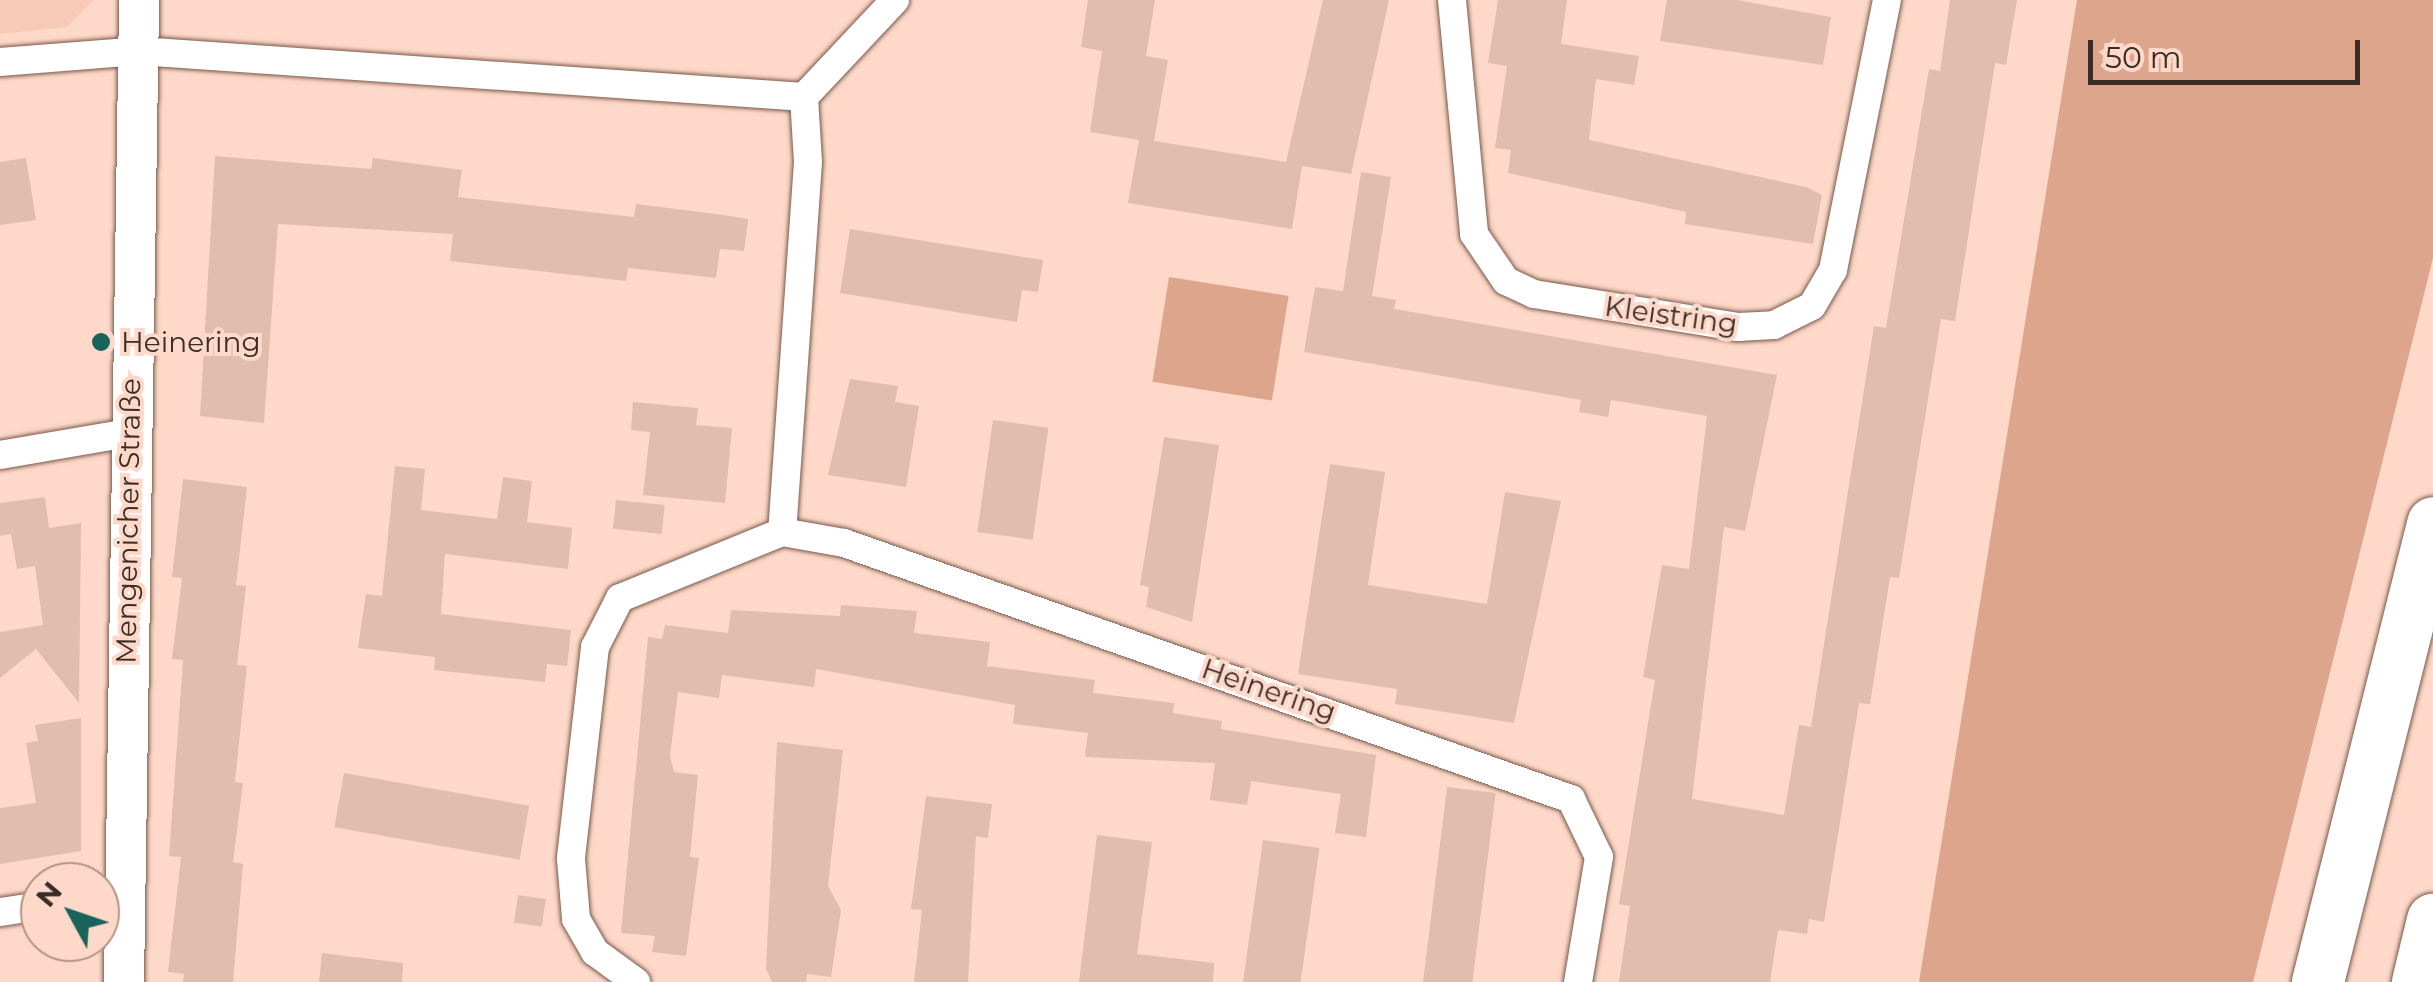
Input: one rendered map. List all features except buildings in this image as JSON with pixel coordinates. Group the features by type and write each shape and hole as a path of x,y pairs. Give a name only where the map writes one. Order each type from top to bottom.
{"highway":[{"path":"2318,982 2433,523"},
{"path":"2418,982 2433,920"}],"street":[{"name":"Mengenicher Straße","path":"113,862 139,0"},
{"path":"636,982 595,952 576,919 571,860 595,647 620,598 782,532 808,162 804,97 896,0"},
{"name":"Kleistring","path":"1452,0 1474,234 1506,281 1534,294 1738,326 1774,324 1812,306 1832,270 1887,0"},
{"path":"0,62 139,51 804,97"},
{"path":"0,456 128,432"},
{"name":"Heinering","path":"782,532 844,543 1571,799 1599,857 1578,982"},
{"name":"Mengenicher Straße","path":"120,953 124,982"}],"shaded area":[{"path":"0,0 94,0 67,27 0,34"},
{"path":"2077,0 2433,0 2433,258 2253,982 1919,982"},
{"path":"1169,277 1289,296 1272,401 1152,382"}],"place":[{"name":"Heinering","path":"101,342"}]}
